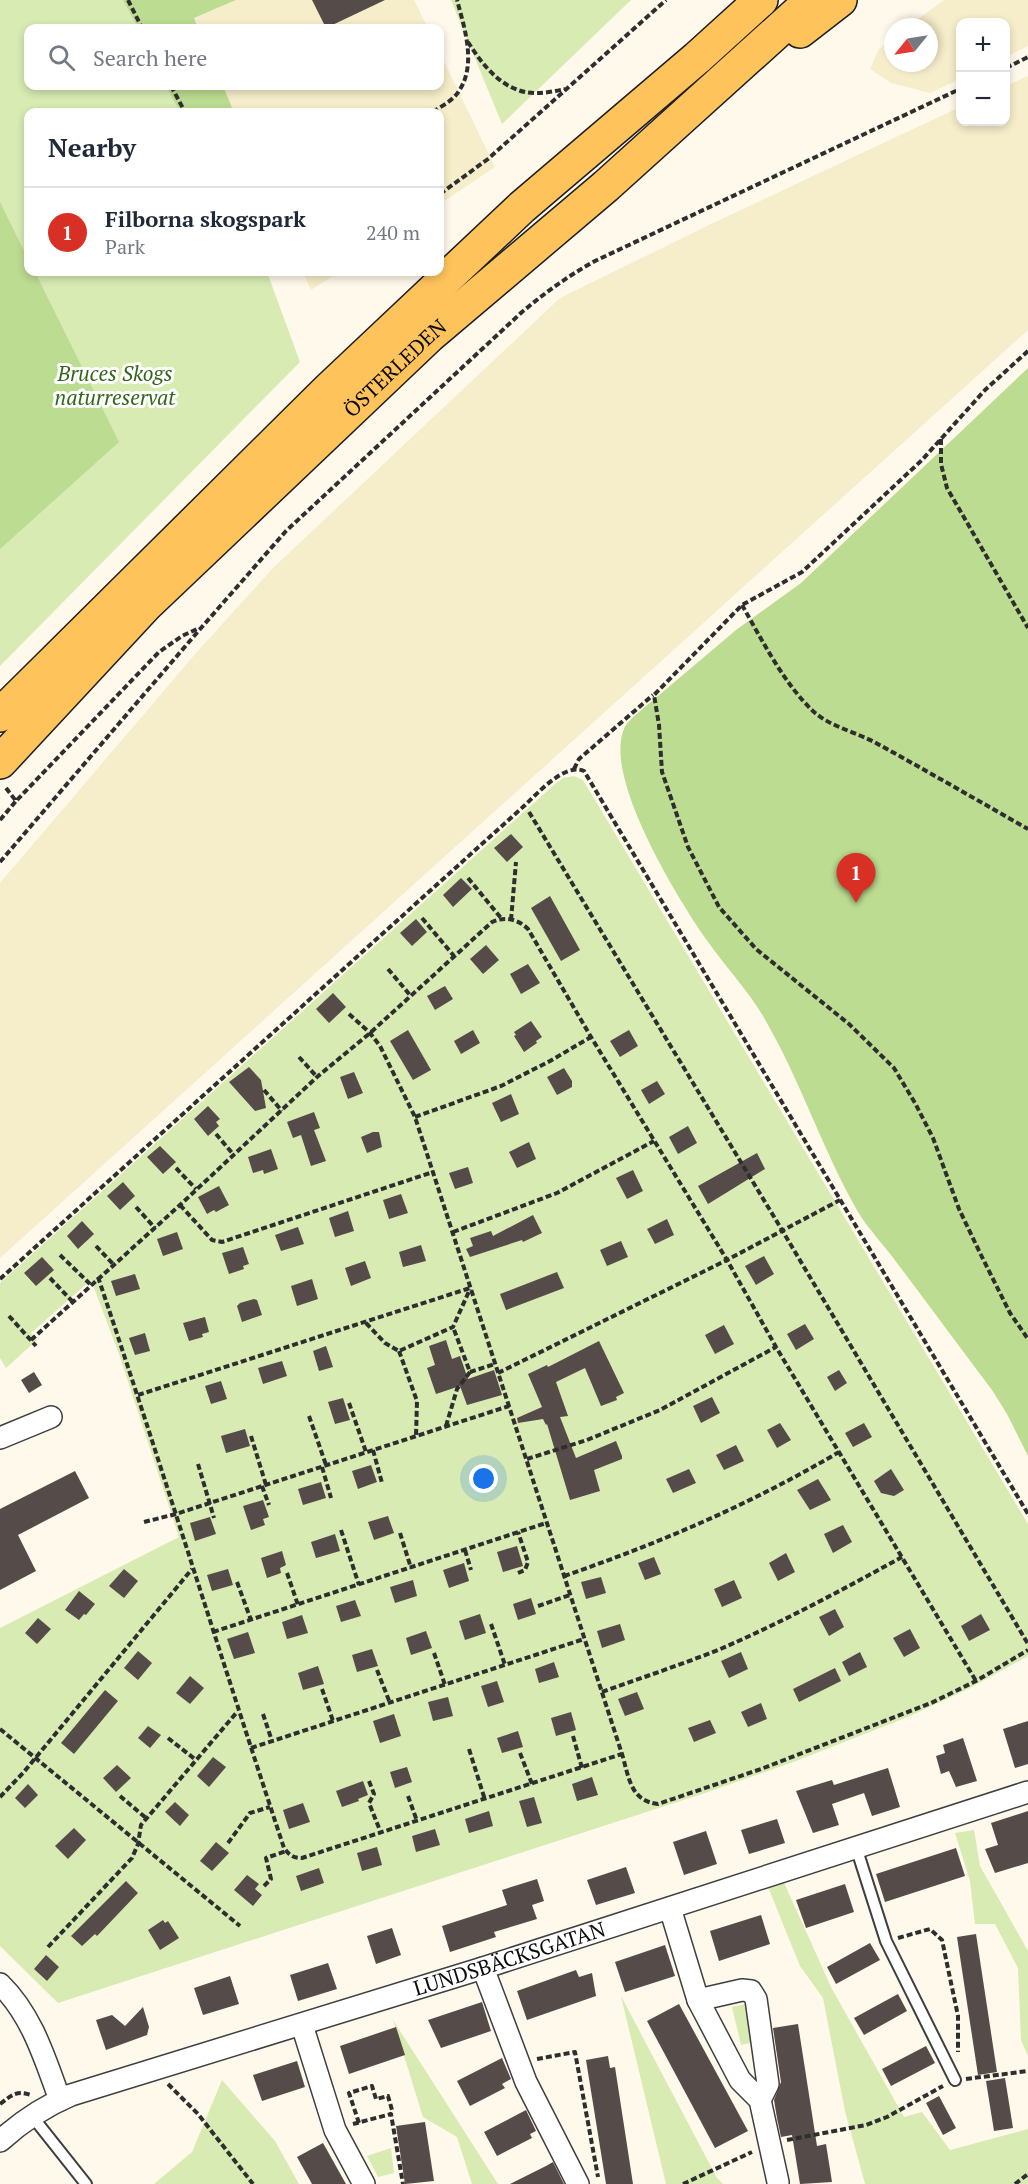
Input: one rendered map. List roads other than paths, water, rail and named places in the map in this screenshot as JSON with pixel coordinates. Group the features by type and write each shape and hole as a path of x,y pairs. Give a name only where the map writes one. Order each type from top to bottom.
{"main road":[{"path":"623,121 743,0"},
{"name":"ÖSTERLEDEN","path":"0,715 329,389 522,207 697,58 761,0"},
{"name":"ÖSTERLEDEN","path":"3,775 146,605 420,345 606,186 812,0"},
{"path":"676,124 840,0"}],"street":[{"path":"0,1438 51,1417"},
{"name":"LUNDSBÄCKSGATAN","path":"0,2141 32,2116 60,2100 483,1968 1028,1792"},
{"path":"670,1908 698,2000 740,2080 760,2100 778,2182"},
{"path":"483,1968 518,2062 578,2184"},
{"path":"0,1984 19,2007 34,2033 60,2100"},
{"path":"698,2000 742,1990 751,1991 756,1999 768,2084 760,2100"},
{"path":"302,2025 335,2130 364,2184"}],"lane":[{"path":"856,1847 886,1941 955,2080"},
{"path":"32,2116 86,2184"}],"place":[{"name":"Filborna skogspark","path":"856,903"}],"park label":[{"name":"Bruces Skogs naturreservat","path":"115,386"}]}
